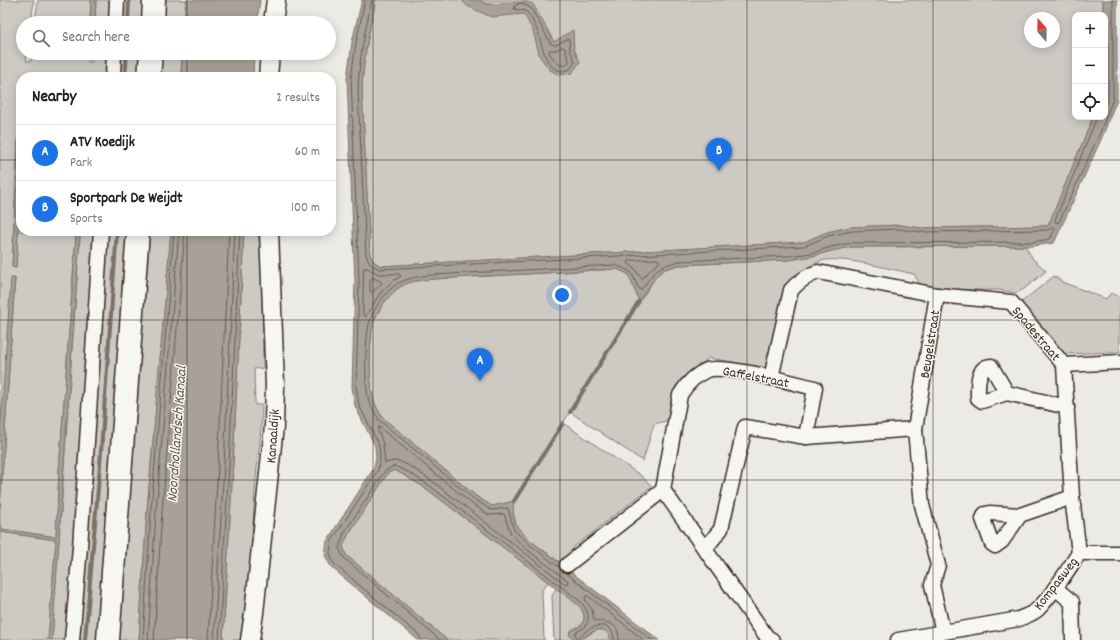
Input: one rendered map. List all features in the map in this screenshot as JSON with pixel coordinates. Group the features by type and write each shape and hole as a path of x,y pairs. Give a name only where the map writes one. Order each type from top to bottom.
{"main road":[{"path":"153,16 154,0"},
{"path":"149,72 150,60"},
{"path":"108,640 138,236"}],"street":[{"path":"116,0 116,16"},
{"path":"274,16 276,0"},
{"path":"113,72 114,60"},
{"path":"268,72 269,60"},
{"path":"72,640 80,547 101,236"},
{"name":"Kanaaldijk","path":"250,640 274,426 275,385 268,236"},
{"name":"Beugelstraat","path":"771,378 791,290 798,281 807,276 818,272 937,295 915,429 922,505 938,565 932,585 943,632"},
{"name":"Spadestraat","path":"937,295 1011,302 1064,365 1072,497 1080,553"},
{"name":"Spadestraat","path":"1064,365 1120,362"},
{"name":"Gaffelstraat","path":"663,490 680,395 686,385 706,371 717,368 815,388 806,438"},
{"path":"1008,393 1067,407"},
{"path":"705,548 721,529 745,428 806,438 915,429"},
{"path":"567,564 663,490 767,637 772,640"},
{"path":"1020,515 1072,497"},
{"name":"Kompasweg","path":"898,640 921,638 943,632 1018,619 1038,610 1080,553 1120,553"},
{"path":"1055,588 1072,602 1073,640"}],"shaded area":[{"path":"0,0 34,0 32,16 16,16 16,60 88,60 88,62 92,62 92,60 109,60 104,72 16,72 16,180 12,267 16,267 18,236 76,236 59,471 56,537 2,529 0,525 15,278 0,434"},
{"path":"38,0 91,0 90,16 36,16"},
{"path":"96,0 112,0 111,16 95,16"},
{"path":"122,0 146,0 145,16 121,16"},
{"path":"162,0 186,0 185,16 161,16"},
{"path":"376,0 1103,0 1103,12 1072,12 1072,120 1092,120 1048,226 921,228 900,225 851,227 827,232 804,242 381,266 374,262 370,255 362,91 365,56"},
{"path":"121,60 142,60 141,72 120,72"},
{"path":"158,60 182,60 181,72 157,72"},
{"path":"80,236 94,236 68,640 52,640"},
{"path":"108,236 130,236 100,640 79,640 78,632"},
{"path":"146,236 171,236 147,511 139,640 116,640"},
{"path":"244,236 259,236 262,259 263,368 254,369 255,405 262,405 262,416 248,584 242,640 223,640"},
{"path":"1025,246 1033,259 1046,271 1024,289 1016,293 999,290 927,290 919,283 914,274 853,261 821,261 809,267 797,275 770,369 709,358 680,380 673,419 654,424 643,461 570,412 563,423 640,475 652,486 574,547 562,564 531,541 517,527 513,512 492,507 476,496 383,418 373,398 370,360 371,337 374,321 378,312 393,292 401,286 414,281 617,269 628,274 640,301 657,275 665,269 679,265 789,260 851,247"},
{"path":"1054,276 1062,282 1106,299 1111,293 1120,297 1120,352 1063,354 1019,304"},
{"path":"395,470 427,489 548,582 542,590 544,640 447,640 346,555 343,546 348,535 388,473"},
{"path":"0,532 56,540 48,640 0,640"},
{"path":"556,588 576,603 581,608 583,613 584,619 582,625 571,630 576,640 554,640 552,596"},
{"path":"597,630 605,631 610,637 610,640 580,640"}],"water":[{"path":"91,0 96,0 95,16 90,16"},
{"path":"186,0 260,0 258,16 185,16"},
{"path":"362,0 376,0 365,56 362,91 370,255 374,262 381,266 804,242 827,232 851,227 900,225 921,228 1048,226 1092,120 1108,120 1108,12 1103,12 1103,0 1117,0 1117,99 1103,135 1054,243 1033,246 851,247 789,260 679,265 665,269 657,275 639,301 628,274 617,269 428,279 419,280 401,286 393,292 378,312 372,328 371,337 370,360 373,398 383,418 476,496 492,506 514,501 514,520 518,528 531,541 659,640 610,640 609,635 602,630 597,630 580,638 573,639 569,635 570,632 582,625 584,619 583,612 578,605 427,489 395,470 388,473 348,535 343,546 346,555 447,640 418,640 331,567 325,555 327,541 374,468 376,458 375,446 355,406 352,387 355,282 347,78 352,42"},
{"path":"462,0 478,0 487,4 526,2 533,4 554,42 573,30 574,49 580,62 572,73 560,75 550,70 540,57 533,31 524,14 491,17 467,6"},
{"path":"182,60 254,60 253,72 181,72"},
{"path":"16,191 16,236 18,236 16,268 12,267"},
{"path":"76,236 80,236 52,640 48,640 56,540 0,532 0,525 2,529 56,537 59,471"},
{"name":"Noordhollandsch Kanaal","path":"171,236 244,236 223,640 139,640 147,511"},
{"path":"11,278 15,278 0,507 0,434"}],"waterway":[{"path":"128,16 129,0"},
{"path":"125,72 126,60"},
{"path":"85,640 100,465 117,236"},
{"path":"570,412 639,301"},
{"path":"514,501 563,423"}],"place":[{"name":"Sportpark De Weijdt","path":"719,171"},
{"name":"ATV Koedijk","path":"480,381"}]}
